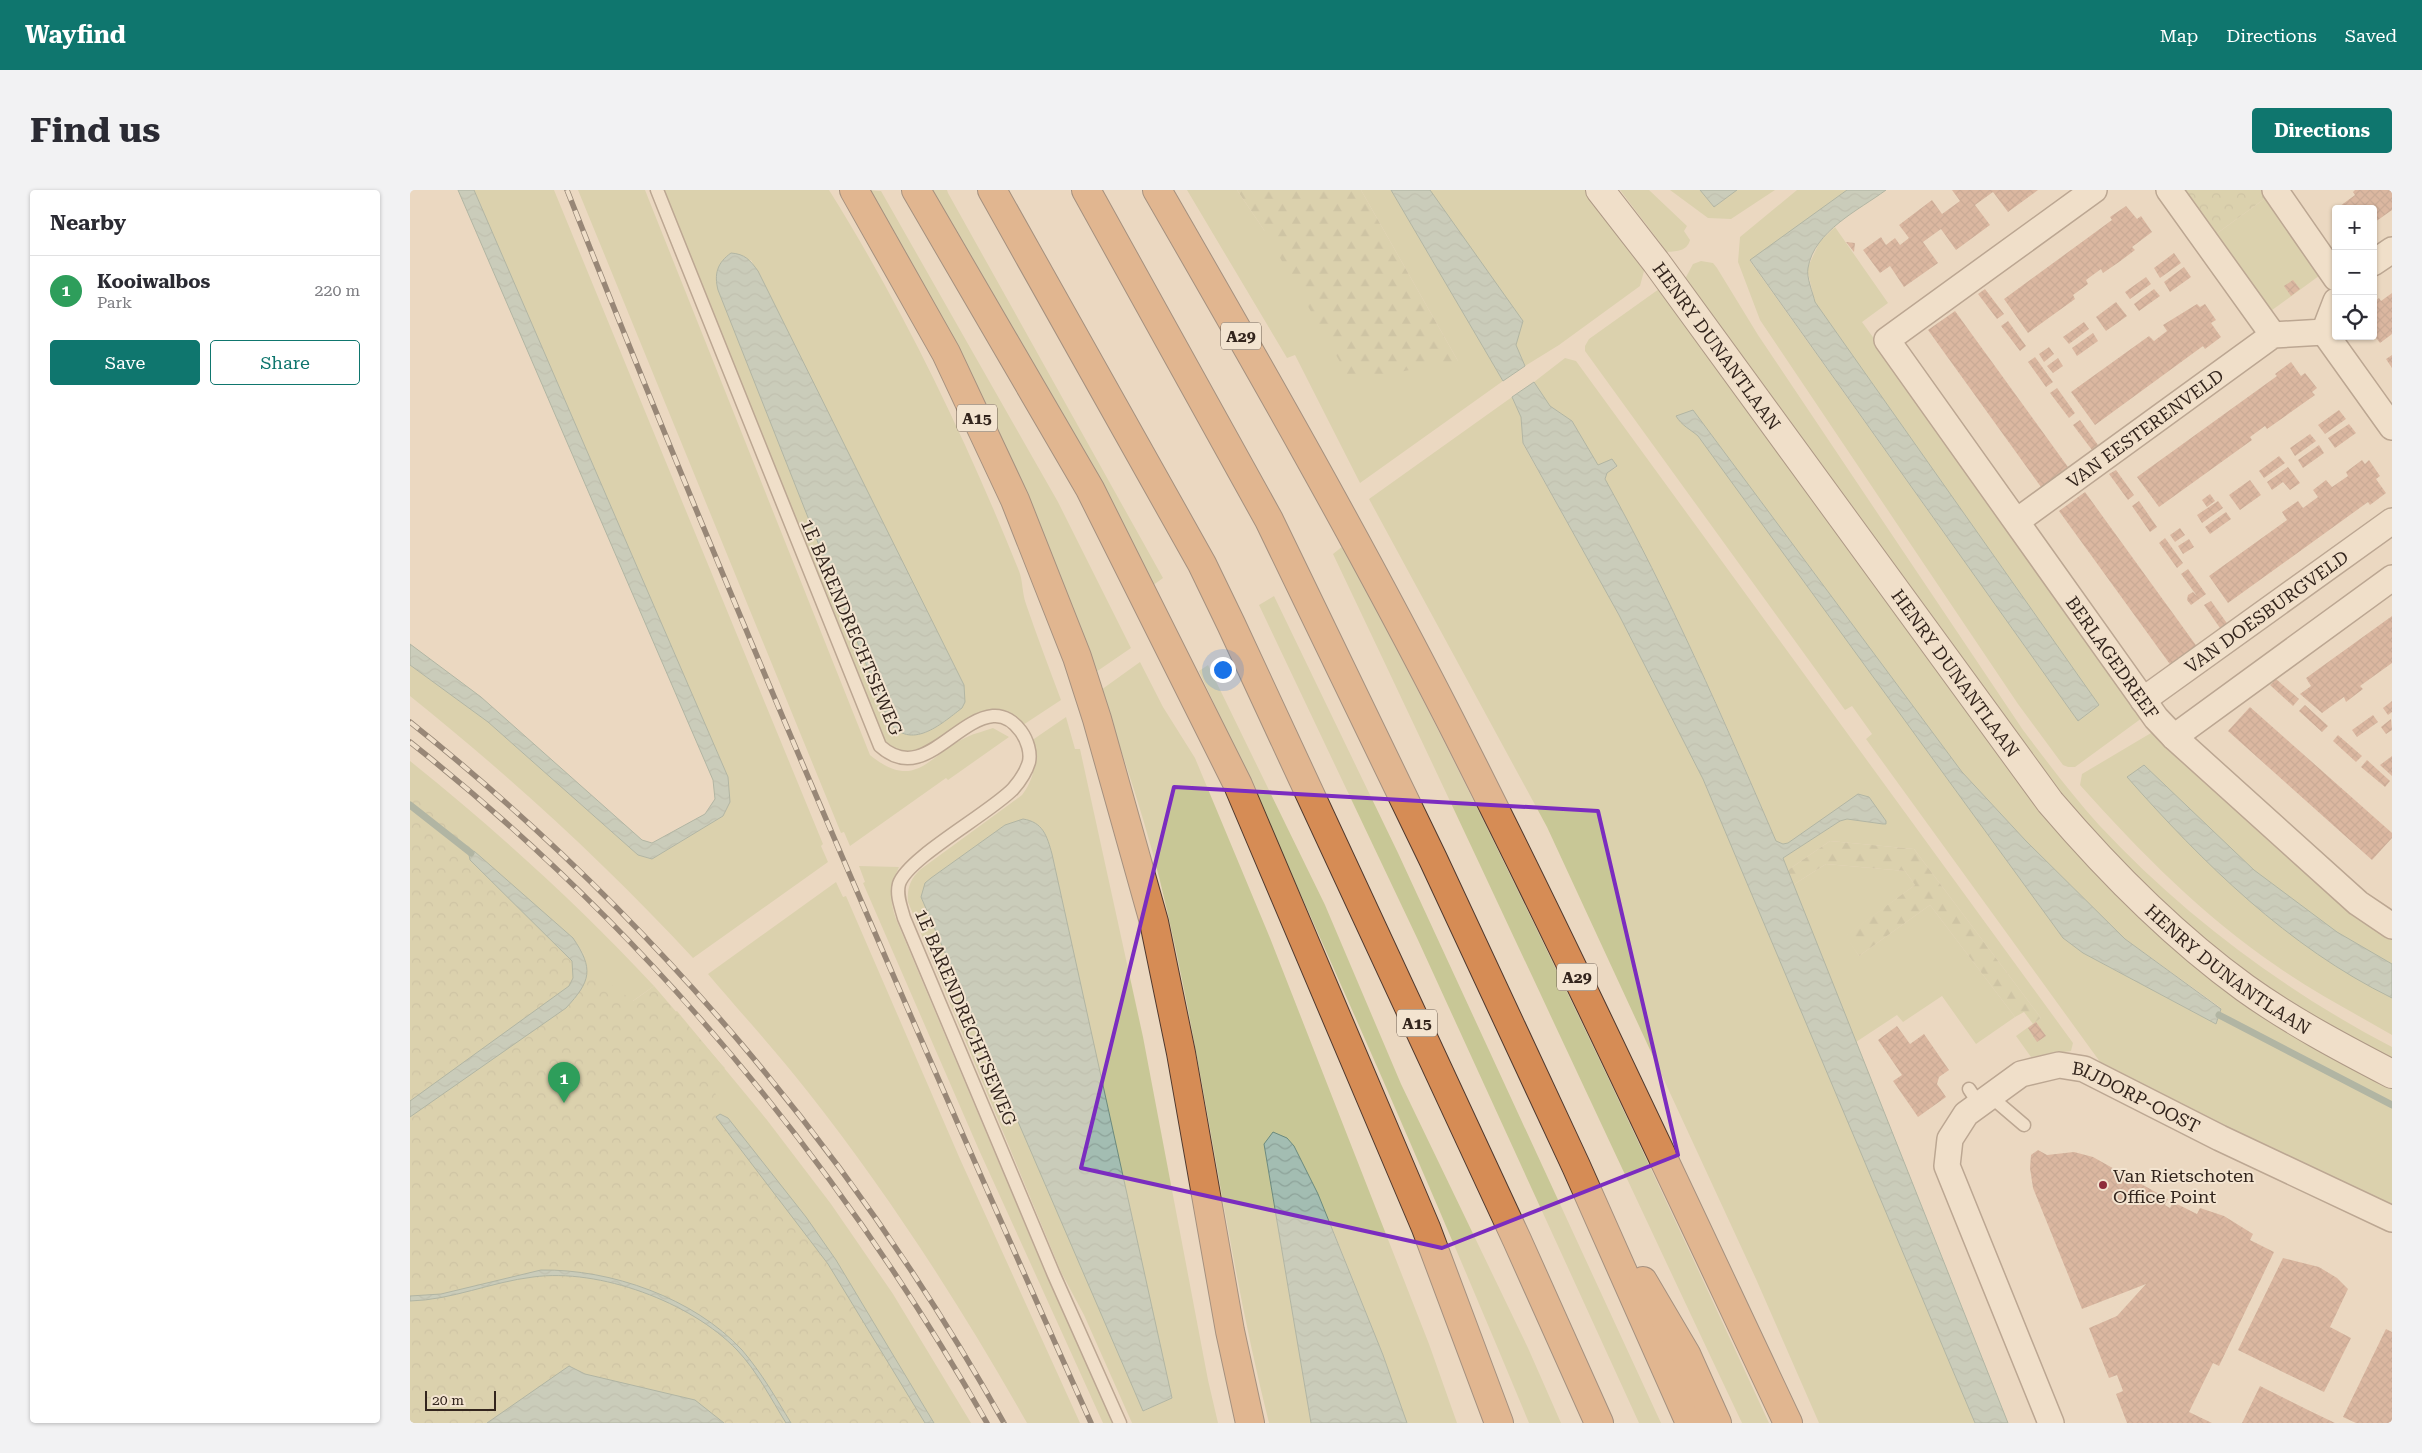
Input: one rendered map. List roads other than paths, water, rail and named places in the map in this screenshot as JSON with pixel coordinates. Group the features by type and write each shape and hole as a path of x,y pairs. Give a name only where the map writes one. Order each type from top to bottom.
{"highway":[{"name":"A15","path":"854,190 883,237 946,353 1015,500 1077,657 1097,719 1154,922 1181,1053 1230,1331 1250,1423"},
{"path":"916,190 1090,489 1238,785 1426,1228 1499,1423"},
{"name":"A15","path":"992,190 1202,564 1517,1240 1600,1423"},
{"path":"1086,190 1269,520 1433,859 1576,1166 1690,1423"},
{"name":"A29","path":"1157,190 1324,482 1450,721 1578,979 1788,1423"},
{"path":"1576,1166 1686,1354 1717,1423"}],"main road":[{"name":"HENRY DUNANTLAAN","path":"1600,190 1656,262 2050,802 2094,853 2192,946 2245,988 2328,1041 2392,1074"}],"street":[{"name":"BERLAGEDREEF","path":"2094,190 1887,340 2143,700 2174,737 2358,903 2391,923"},
{"path":"2168,190 2273,335 2324,332"},
{"path":"2275,190 2332,272"},
{"path":"2377,260 2392,250"},
{"path":"2324,332 2332,311"},
{"path":"2324,332 2392,428"},
{"name":"VAN EESTERENVELD","path":"2017,521 2273,335"},
{"name":"VAN DOESBURGVELD","path":"2143,700 2392,521"},
{"path":"2174,737 2392,578"},
{"name":"BIJDORP-OOST","path":"2051,1423 1947,1166 1950,1139 1979,1097 2021,1074 2059,1065 2084,1069 2220,1138 2392,1220"}],"lane":[{"name":"1E BARENDRECHTSEWEG","path":"657,190 880,746 897,758 919,756 929,752 975,721 995,716 1004,717 1012,722 1027,742 1029,761 1021,779 1013,789 913,864 900,882 899,901 904,918 1054,1275 1120,1423"},
{"path":"1979,1097 2024,1125"}],"water":[{"path":"458,190 474,190 728,777 730,802 723,816 652,859 638,855 488,722 410,665 410,644 481,697 642,840 652,843 705,814 715,799 713,780"},
{"path":"1391,190 1430,190 1523,321 1516,345 1525,366 1503,381"},
{"path":"1700,190 1737,190 1714,207"},
{"path":"1847,190 1886,190 1839,223 1819,243 1812,255 1808,268 1815,302 2099,705 2078,721 1750,260"},
{"path":"731,253 747,258 758,271 964,685 965,702 962,708 935,728 926,732 916,735 907,734 898,730 889,722 718,290 716,279 718,269 722,261"},
{"path":"1534,382 1550,406 1572,421 1598,465 1612,459 1617,466 1607,473 1605,479 1674,613 1716,703 1776,841 1783,844 1788,843 1858,794 1869,797 1886,821 1886,824 1883,824 1847,819 1840,821 1783,858 2008,1423 1975,1423 1703,779 1619,615 1523,443 1521,417 1512,397"},
{"path":"1693,410 1962,772 2026,841 2125,939 2221,1009 2216,1024 2083,953 2063,938 1698,436 1683,425 1676,416"},
{"path":"2144,765 2254,870 2337,932 2392,964 2392,998 2317,954 2249,901 2217,871 2186,841 2127,777"},
{"path":"1023,819 1040,827 1046,836 1052,854 1172,1398 1143,1411 921,897 925,883 931,878 1005,825"},
{"path":"474,851 573,938 584,958 587,974 581,990 566,1008 410,1117 410,1101 569,986 573,978 572,961 470,860 469,855"},
{"path":"720,1114 728,1118 806,1217 836,1260 934,1423 925,1423 828,1264 716,1117"},
{"path":"1273,1132 1287,1138 1294,1146 1318,1194 1383,1355 1407,1423 1311,1423 1264,1144"},
{"path":"541,1270 568,1271 623,1281 650,1290 700,1315 722,1332 749,1358 791,1423 786,1423 744,1358 718,1333 670,1303 643,1292 614,1283 586,1278 533,1277 517,1279 441,1298 410,1301 410,1296 441,1294"},
{"path":"569,1366 585,1374 695,1400 724,1423 487,1423"}],"waterway":[{"path":"410,805 471,853"},
{"path":"2219,1015 2392,1105"}],"railway":[{"path":"567,190 692,500 822,810 955,1117 1091,1423"},
{"path":"410,722 499,796 584,875 664,957 741,1044 814,1133 882,1227 945,1323 1004,1423"},
{"path":"410,742 496,814 579,891 657,971 731,1055 801,1142 867,1233 929,1326 987,1423"}],"place":[{"name":"Kooiwalbos","path":"564,1103"},
{"name":"Van Rietschoten Office Point","path":"2103,1185"}]}
